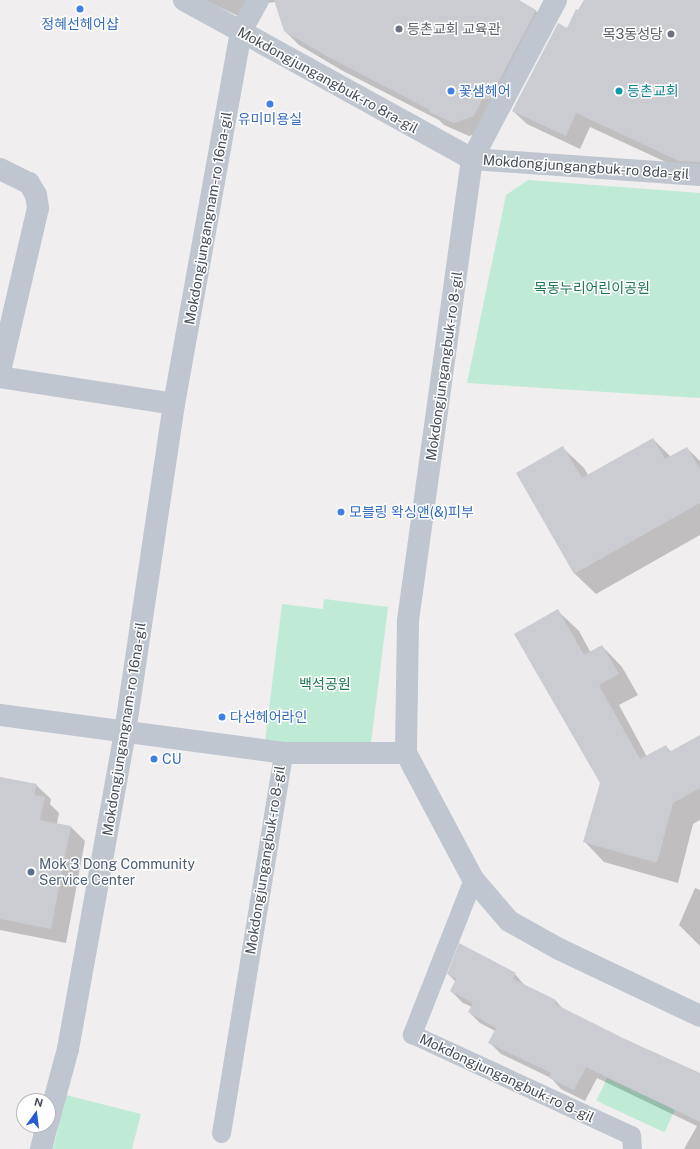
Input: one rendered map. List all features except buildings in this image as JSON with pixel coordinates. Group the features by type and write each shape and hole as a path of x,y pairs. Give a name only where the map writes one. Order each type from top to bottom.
{"street":[{"name":"Mokdongjungangbuk-ro 8ra-gil","path":"184,0 472,159"},
{"name":"Mokdongjungangnam-ro 16na-gil","path":"56,1094 68,1049 125,732 174,404 241,31 258,0"},
{"name":"Mokdongjungangbuk-ro 8-gil","path":"556,0 472,159 408,622 406,753 473,879 509,921 566,952 700,1016"},
{"name":"Mokdongjungangbuk-ro 8da-gil","path":"472,159 700,176"},
{"path":"0,169 29,183 36,196 38,208 0,371"},
{"path":"0,377 174,404"},
{"name":"Mokdongjungangbuk-ro 8-gil","path":"0,714 283,753 406,753"},
{"name":"Mokdongjungangnam-ro 16na-gil","path":"41,1149 45,1133"}],"lane":[{"name":"Mokdongjungangbuk-ro 8-gil","path":"221,1133 283,753"},
{"name":"Mokdongjungangbuk-ro 8-gil","path":"473,879 412,1034 631,1136 632,1149"}],"green space":[{"name":"목동누리어린이공원","path":"528,180 700,193 700,398 467,383 506,195"},
{"name":"백석공원","path":"324,599 388,607 371,743 356,753 265,741 282,604 323,609"},
{"path":"607,1078 675,1110 664,1132 596,1101"},
{"path":"66,1095 141,1114 132,1149 53,1149"}],"place":[{"name":"정혜선헤어샵","path":"80,9"},
{"name":"등촌교회 교육관","path":"399,29"},
{"name":"목3동성당","path":"671,34"},
{"name":"꽃샘헤어","path":"451,91"},
{"name":"등촌교회","path":"619,91"},
{"name":"유미미용실","path":"270,104"},
{"name":"모블링 왁싱앤(&)피부","path":"341,512"},
{"name":"다선헤어라인","path":"222,717"},
{"name":"CU","path":"154,759"},
{"name":"Mok 3 Dong Community Service Center","path":"31,872"}]}
